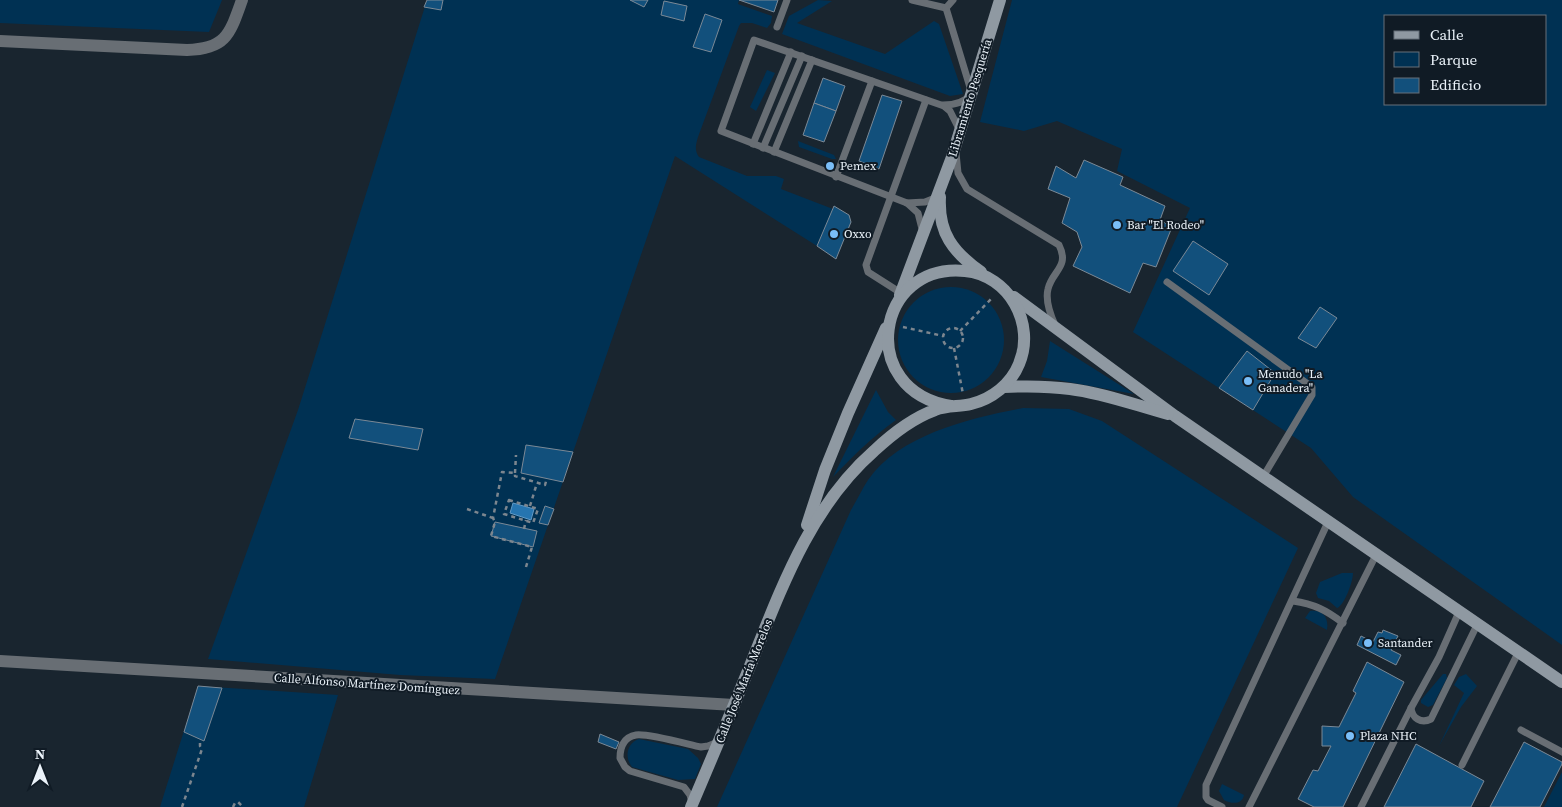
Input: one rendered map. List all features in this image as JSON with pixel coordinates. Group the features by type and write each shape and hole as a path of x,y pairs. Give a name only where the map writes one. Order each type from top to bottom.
{"main road":[{"name":"Libramiento Pesquería","path":"941,189 1000,0"},
{"path":"797,556 828,462 891,318 941,189"},
{"path":"941,189 940,207 945,232 950,245 965,260 1175,416 1562,682"},
{"path":"797,556 817,518 847,480 873,452 923,415 937,409 965,405 988,398 1004,387 1012,377 1023,353 1024,327 1020,314 1014,302 1001,287 983,275 968,271 953,270 923,278 901,298 891,318 888,342 889,352 897,373 920,396 951,406"},
{"path":"1004,387 1041,386 1071,389 1104,396 1175,416"},
{"name":"Calle José María Morelos","path":"692,806 797,556"}],"street":[{"path":"0,41 187,50 209,49 226,36 242,0"},
{"name":"Calle Alfonso Martínez Domínguez","path":"0,661 201,672 405,687 734,705"}],"lane":[{"path":"777,27 787,0"},
{"path":"912,0 946,8"},
{"path":"946,8 953,0"},
{"path":"922,237 920,216 907,203 720,131 754,40 940,104 956,104 966,100 972,94 946,8"},
{"path":"753,144 791,52"},
{"path":"763,148 802,56"},
{"path":"774,152 812,60"},
{"path":"836,177 872,81"},
{"path":"901,293 868,272 866,265 892,198 926,100"},
{"path":"940,104 950,111 959,136 958,173 967,189 1059,245 1063,258 1059,271 1048,287 1047,297 1050,313 1059,330"},
{"path":"907,203 930,201 941,189"},
{"path":"1166,282 1312,387 1312,395 1263,477"},
{"path":"1222,807 1208,800 1206,797 1206,785 1328,522"},
{"path":"1248,807 1376,555"},
{"path":"1293,601 1313,604 1343,623"},
{"path":"1362,807 1403,723 1439,657 1459,612"},
{"path":"1403,723 1409,719 1416,718 1428,721 1434,716 1477,625"},
{"path":"1462,765 1518,653"},
{"path":"1411,708 1416,718"},
{"path":"1521,730 1562,752"},
{"path":"692,806 690,795 684,787 628,770 620,758 622,744 627,739 638,735 701,747 712,745 720,740"}],"path":[{"path":"960,331 1001,287"},
{"path":"891,318 943,336"},
{"path":"955,328 960,331 963,340 960,346 954,348 945,345 943,336 949,329 955,328"},
{"path":"954,348 965,405"},
{"path":"516,455 515,476 545,485 547,478"},
{"path":"521,470 502,472 491,536 532,547 526,568"},
{"path":"530,506 537,483"},
{"path":"509,500 538,509 533,522 526,520 504,514 509,500"},
{"path":"467,510 493,518"},
{"path":"524,529 526,520"},
{"path":"182,807 202,749 200,740"},
{"path":"232,807 238,802 243,807"}],"green space":[{"path":"0,0 222,0 209,32 0,23"},
{"path":"427,0 739,0 738,4 772,16 771,23 767,28 752,23 741,23 739,26 698,137 696,152 699,157 747,176 776,176 784,179 781,189 833,209 817,246 675,156 495,679 400,675 208,659 298,410"},
{"path":"818,0 832,1 797,23 885,54 934,21 939,24 963,94 950,96 782,34 789,16"},
{"path":"1012,0 1562,0 1562,645 1353,497 1311,448 1133,332 1190,208 1117,171 1122,149 1057,121 1024,131 980,122"},
{"path":"767,70 775,73 756,111 750,107"},
{"path":"798,141 834,155 836,159 799,147"},
{"path":"951,287 971,291 988,303 1000,320 1004,340 1000,360 988,377 971,389 951,393 931,389 914,377 902,360 898,340 902,320 914,303 931,291"},
{"path":"1050,341 1134,394 1041,377 1047,361"},
{"path":"876,390 888,412 896,420 863,447 833,477"},
{"path":"1023,408 1069,409 1102,421 1298,548 1177,807 717,807 851,510 868,480 882,464 898,451 938,430 981,417"},
{"path":"1342,573 1353,573 1353,577 1345,598 1337,608 1329,601 1318,598 1316,593 1320,582"},
{"path":"1310,611 1318,611 1324,615 1327,622 1327,630 1305,618"},
{"path":"1443,674 1446,674 1447,678 1433,705 1428,707 1421,703 1421,700"},
{"path":"1466,674 1477,686 1461,707 1439,746 1464,693 1454,685 1459,677"},
{"path":"198,686 338,695 304,807 160,807"},
{"path":"639,739 688,749 698,758 701,764 695,779 678,780 632,767 628,759 629,747"},
{"path":"1562,772 1562,807 1544,807"},
{"path":"1222,784 1244,795 1241,801 1236,803 1224,800 1219,791"}],"shaded area":[{"path":"513,503 534,509 531,520 510,513"}],"building":[{"path":"427,0 443,0 441,10 424,7"},
{"path":"630,0 648,0 644,7"},
{"path":"739,0 778,0 774,12"},
{"path":"664,1 687,6 684,21 661,15"},
{"path":"705,14 722,20 711,52 693,47"},
{"path":"823,78 845,86 836,111 814,103"},
{"path":"882,95 902,101 879,169 859,161"},
{"path":"814,103 836,111 824,142 803,135"},
{"name":"Bar \"El Rodeo\"","path":"1084,160 1123,177 1120,185 1165,206 1160,220 1172,227 1156,267 1143,263 1130,293 1073,266 1082,247 1077,232 1062,223 1070,198 1048,189 1056,166 1076,178"},
{"name":"Oxxo","path":"834,206 849,215 851,222 836,259 817,246"},
{"path":"1193,241 1228,264 1209,295 1173,271"},
{"path":"1320,307 1337,318 1316,348 1298,338"},
{"name":"Menudo \"La Ganadera\"","path":"1247,351 1275,373 1253,410 1219,388"},
{"path":"355,419 423,429 418,450 349,438"},
{"path":"526,445 573,452 563,482 521,473"},
{"path":"545,506 554,509 548,525 539,523"},
{"path":"495,522 537,531 533,547 491,536"},
{"path":"1383,630 1398,636 1391,650 1401,655 1396,665 1357,645 1361,636 1373,642 1378,632 1382,633"},
{"name":"Plaza NHC","path":"1367,662 1404,682 1343,807 1314,807 1298,799 1313,770 1318,771 1331,746 1322,746 1322,726 1339,727 1356,693 1353,691"},
{"path":"198,686 222,688 204,741 184,732"},
{"path":"600,734 619,742 616,749 598,742"},
{"path":"1524,742 1562,762 1540,807 1490,807"},
{"path":"1416,744 1484,781 1471,807 1384,807"}],"place":[{"name":"Pemex","path":"830,166"},
{"name":"Bar \"El Rodeo\"","path":"1117,225"},
{"name":"Oxxo","path":"834,234"},
{"name":"Menudo \"La Ganadera\"","path":"1248,381"},
{"name":"Santander","path":"1368,643"},
{"name":"Plaza NHC","path":"1350,736"}]}
